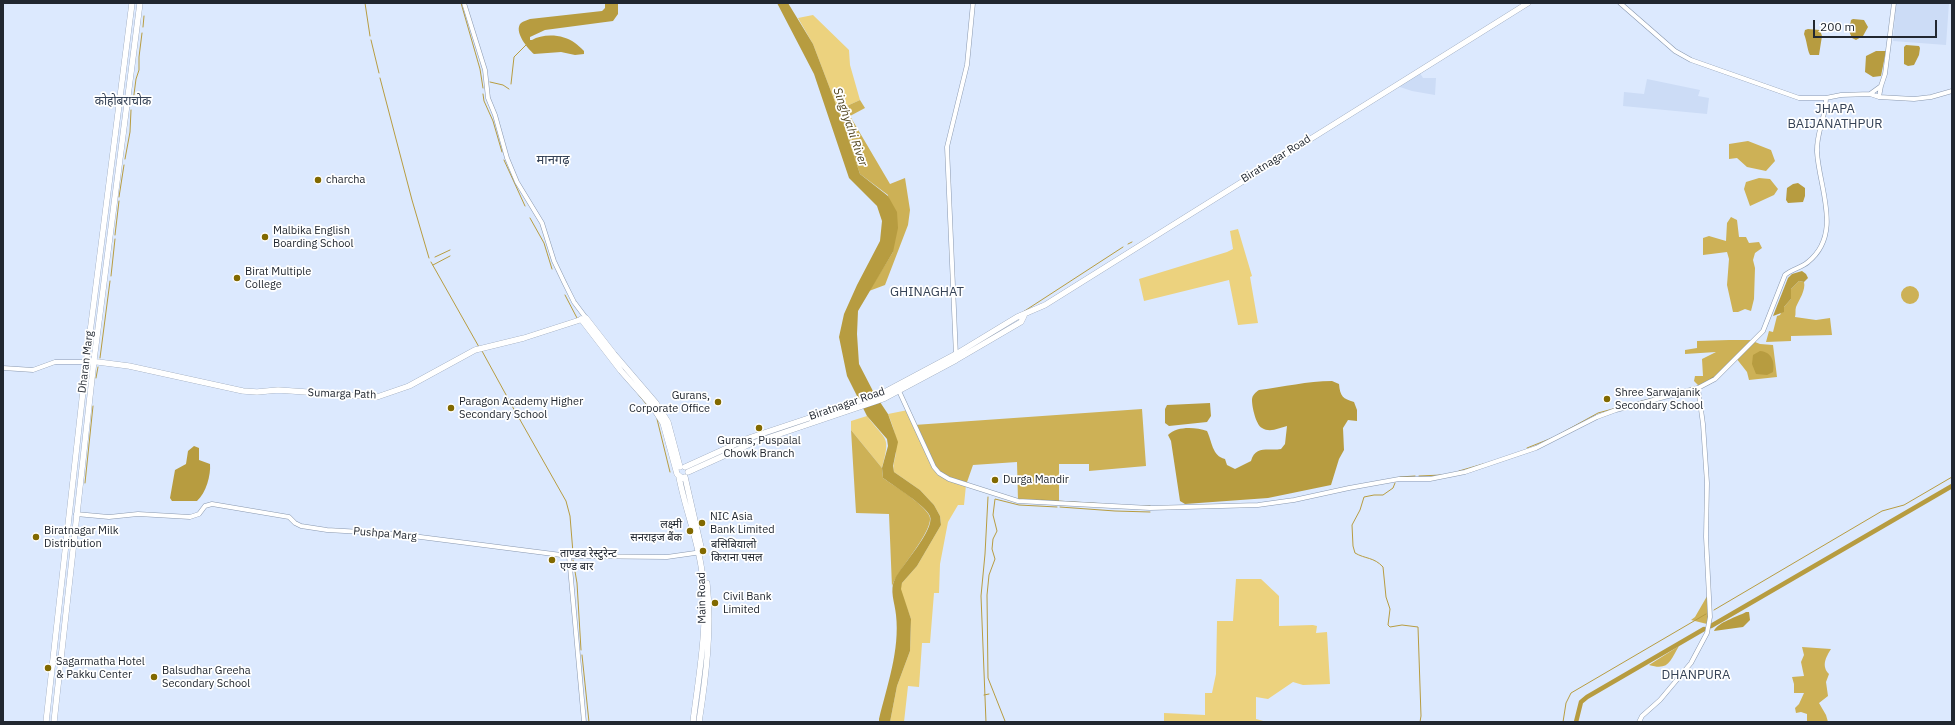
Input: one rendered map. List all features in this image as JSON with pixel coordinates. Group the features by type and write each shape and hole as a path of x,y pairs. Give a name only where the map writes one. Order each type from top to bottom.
{"main road":[{"name":"Dharan Marg","path":"46,722 86,362 132,3"},
{"name":"Dharan Marg","path":"54,722 94,360 140,3"},
{"name":"Biratnagar Road","path":"882,396 1021,322 1024,316 1045,305 1528,3"},
{"name":"Sumarga Path","path":"86,362 94,360 129,366 243,391 257,392 278,390 377,397 409,386 475,350 524,338 583,318"},
{"name":"Main Road","path":"583,318 621,371 652,406 663,423 682,472 706,574 708,609 705,670 698,722"},
{"name":"Biratnagar Road","path":"682,472 750,444 898,391 956,357"},
{"name":"Main Road","path":"693,722 702,659 704,609 700,552"}],"street":[{"path":"464,3 485,70 488,98 495,115 507,158 517,182 542,223 554,261 583,318"},
{"path":"956,357 947,147 967,65 973,3"},
{"path":"1620,3 1649,26 1675,51 1691,60 1799,98 1826,98 1841,95 1870,94 1879,97 1914,99 1931,97 1952,91"},
{"path":"1879,97 1880,86 1887,64 1894,3"},
{"path":"1870,94 1880,86"},
{"path":"898,391 934,467 939,473 949,479 1018,501 1114,507 1163,508 1258,505 1294,500 1399,479 1440,477 1488,465 1536,448 1597,417 1616,410 1698,388 1718,376 1755,341 1768,322 1785,275 1808,262 1821,247 1825,238 1827,216 1817,153 1817,142 1826,108 1826,98"},
{"path":"3,368 33,370 55,362 86,362"},
{"path":"1639,722 1642,716 1660,700 1691,663 1706,634 1710,611 1706,537 1706,470 1703,424 1698,388"},
{"name":"Pushpa Marg","path":"76,514 109,517 138,514 190,517 199,514 205,506 212,504 287,516 301,526 321,529 397,534 569,556 668,557 700,552"},
{"path":"569,556 584,722"}],"shaded area":[{"path":"605,3 618,3 618,14 613,21 545,30 530,37 530,40 532,40 542,36 559,36 570,40 584,51 584,54 575,55 561,52 534,54 522,40 519,31 519,26 521,23 530,19 602,11 605,8"},
{"path":"777,3 788,3 813,44 843,123 860,174 888,196 897,212 898,228 893,252 858,311 857,334 859,364 874,393 888,414 898,442 893,466 894,472 920,490 934,505 940,516 941,525 917,566 902,583 901,589 911,619 910,651 897,686 890,722 879,722 879,719 892,668 896,641 897,628 892,588 898,573 923,539 930,522 930,516 916,501 883,478 882,468 888,446 887,439 867,416 847,376 839,337 844,314 880,241 882,221 877,206 849,178 814,74"},
{"path":"1896,3 1949,3 1946,45 1893,41"},
{"path":"813,15 849,50 850,65 860,100 838,110 813,44 798,18"},
{"path":"1851,20 1864,20 1868,27 1863,36 1856,40 1852,38 1849,31"},
{"path":"1805,30 1820,30 1822,36 1819,55 1810,55 1809,53 1804,34"},
{"path":"1906,45 1919,46 1920,48 1919,55 1914,65 1908,66 1904,64 1904,47"},
{"path":"1876,51 1886,51 1881,76 1873,77 1865,72 1866,56"},
{"path":"1420,73 1423,78 1436,78 1435,95 1412,91 1397,86"},
{"path":"1647,79 1700,90 1698,96 1709,98 1707,114 1623,106 1624,92 1644,94"},
{"path":"860,100 865,108 850,116 890,184 905,178 910,210 908,225 885,285 869,291 893,252 888,195 860,174 838,110"},
{"path":"1748,141 1771,150 1775,161 1766,171 1747,167 1737,158 1729,159 1729,144"},
{"path":"1759,178 1770,179 1778,189 1774,195 1750,206 1744,189 1746,182"},
{"path":"1798,183 1805,188 1803,202 1788,203 1786,200 1787,188"},
{"path":"1731,217 1737,220 1739,237 1746,237 1749,243 1759,242 1762,248 1755,253 1753,260 1755,268 1754,299 1751,311 1745,309 1738,312 1733,312 1727,285 1729,259 1727,252 1703,255 1703,238 1709,236 1726,241 1727,223"},
{"path":"1238,229 1252,276 1250,277 1258,323 1238,325 1229,280 1144,301 1139,279 1233,249 1230,231"},
{"path":"1802,271 1808,278 1804,282 1799,281 1791,289 1791,299 1784,307 1784,312 1773,316 1788,278 1792,274"},
{"path":"1799,281 1804,282 1804,288 1796,307 1795,317 1816,320 1830,318 1832,335 1791,336 1791,341 1766,342 1769,331 1773,332 1777,316 1780,315 1784,307 1791,299 1791,289"},
{"path":"1906,286 1914,286 1919,291 1917,302 1914,304 1906,304 1901,299 1901,291"},
{"path":"1750,340 1760,344 1773,345 1777,377 1749,380 1747,372 1736,358 1721,374 1699,386 1694,381 1695,376 1703,376 1702,359 1716,352 1685,354 1685,350 1697,348 1697,341"},
{"path":"1760,351 1770,355 1773,361 1773,372 1767,375 1756,374 1752,364 1753,355"},
{"path":"1332,381 1339,384 1340,391 1347,400 1354,402 1357,410 1357,421 1348,420 1343,428 1344,450 1339,459 1331,485 1268,498 1185,504 1180,501 1171,441 1168,435 1176,430 1186,428 1207,431 1217,455 1225,459 1227,465 1235,469 1251,461 1253,456 1259,451 1281,449 1285,444 1287,426 1274,430 1268,430 1262,428 1258,423 1252,403 1255,393 1259,390 1296,384"},
{"path":"1210,403 1211,416 1207,422 1169,426 1165,423 1165,409 1167,405"},
{"path":"1142,409 1146,466 1089,471 1089,464 1059,464 1059,503 1018,501 1017,462 973,465 966,485 939,473 914,425"},
{"path":"908,410 934,467 966,485 964,505 958,505 948,522 940,564 939,593 934,593 930,643 922,643 919,687 908,686 904,722 890,722 897,686 910,651 911,619 900,589 902,583 917,566 941,525 940,516 934,505 920,490 894,472 893,466 896,454 896,441 888,414"},
{"path":"867,416 885,439 886,449 882,468 851,430 851,421"},
{"path":"851,430 882,468 883,478 914,500 929,515 930,521 922,539 892,587 889,514 856,513"},
{"path":"194,446 199,448 199,460 210,464 209,478 205,489 197,501 172,501 170,498 175,470 186,464 188,451"},
{"path":"1236,579 1261,579 1279,596 1279,626 1313,625 1317,626 1316,633 1327,632 1330,684 1303,685 1293,682 1268,699 1256,697 1256,719 1267,722 1164,722 1164,713 1205,715 1205,693 1212,693 1216,674 1217,621 1233,621"},
{"path":"1710,591 1711,617 1707,624 1691,620 1695,617"},
{"path":"1749,612 1750,620 1743,627 1714,631 1724,622"},
{"path":"1679,646 1671,660 1665,666 1656,667 1649,665"},
{"path":"1802,647 1831,649 1826,658 1825,665 1825,668 1829,674 1826,682 1828,696 1819,703 1828,722 1807,722 1807,714 1801,712 1796,713 1795,708 1799,704 1804,693 1794,693 1792,677 1804,676 1801,662 1804,655"}],"waterway":[{"path":"365,3 370,36"},
{"path":"461,3 480,69 483,88"},
{"path":"143,27 144,16"},
{"path":"133,102 136,79 139,70 142,33"},
{"path":"371,40 379,73"},
{"path":"511,84 514,57 526,45"},
{"path":"380,78 429,258"},
{"path":"490,82 503,85 509,89"},
{"path":"483,94 484,101 493,121 502,152"},
{"path":"125,159 130,132 131,110"},
{"path":"504,160 525,206"},
{"path":"119,197 124,165"},
{"path":"115,235 119,201"},
{"path":"530,218 544,243 552,269"},
{"path":"111,276 115,239"},
{"path":"1128,244 1132,242"},
{"path":"1023,312 1123,247"},
{"path":"435,257 450,250"},
{"path":"433,265 450,256"},
{"path":"431,262 479,347"},
{"path":"100,358 110,281"},
{"path":"565,295 577,318"},
{"path":"482,351 516,413"},
{"path":"96,378 98,367"},
{"path":"1709,380 1713,377"},
{"path":"876,393 881,391"},
{"path":"1558,435 1598,413 1675,392"},
{"path":"638,394 647,405"},
{"path":"85,483 93,406"},
{"path":"519,418 566,501 570,516 573,553"},
{"path":"657,419 670,472"},
{"path":"1527,448 1552,438"},
{"path":"1459,471 1483,464"},
{"path":"1419,476 1442,475"},
{"path":"1400,477 1415,476"},
{"path":"1714,610 1882,511 1904,505 1952,477"},
{"path":"1395,483 1393,488 1383,495 1364,497 1360,510 1352,525 1353,546 1355,553 1376,561 1383,567 1386,597 1390,609 1388,625 1390,627 1402,625 1418,627 1420,722"},
{"path":"1711,626 1952,486"},
{"path":"986,722 981,596 988,497"},
{"path":"1005,721 988,678 987,595 989,575 995,559 992,549 993,539 997,531 993,515 995,499 1019,505 1057,507"},
{"path":"1041,500 1106,504"},
{"path":"1141,506 1150,506"},
{"path":"1060,507 1150,512"},
{"path":"573,560 577,583 581,650"},
{"path":"1563,722 1566,703 1571,693 1706,614"},
{"path":"1576,722 1581,702 1587,697 1704,629"},
{"path":"582,655 589,722"},
{"path":"984,695 989,694"}],"place":[{"name":"charcha","path":"318,180"},
{"name":"Malbika English Boarding School","path":"265,237"},
{"name":"Birat Multiple College","path":"237,278"},
{"name":"Shree Sarwajanik Secondary School","path":"1607,399"},
{"name":"Gurans, Corporate Office","path":"718,402"},
{"name":"Paragon Academy Higher Secondary School","path":"451,408"},
{"name":"Gurans, Puspalal Chowk Branch","path":"759,428"},
{"name":"Durga Mandir","path":"995,480"},
{"name":"NIC Asia Bank Limited","path":"702,523"},
{"name":"लक्ष्मी सनराइज बैंक","path":"690,531"},
{"name":"Biratnagar Milk Distribution","path":"36,537"},
{"name":"बसिबियालो किराना पसल","path":"703,551"},
{"name":"ताण्डव रेस्टुरेन्ट एण्ड बार","path":"552,560"},
{"name":"Civil Bank Limited","path":"715,603"},
{"name":"Sagarmatha Hotel & Pakku Center","path":"48,668"},
{"name":"Balsudhar Greeha Secondary School","path":"154,677"}],"district":[{"name":"कोहोबराचोक","path":"123,102"},
{"name":"JHAPA BAIJANATHPUR","path":"1835,116"},
{"name":"मानगढ़","path":"553,160"},
{"name":"GHINAGHAT","path":"927,292"},
{"name":"DHANPURA","path":"1696,675"}],"water label":[{"name":"Singhyahi River","path":"850,127"}]}
